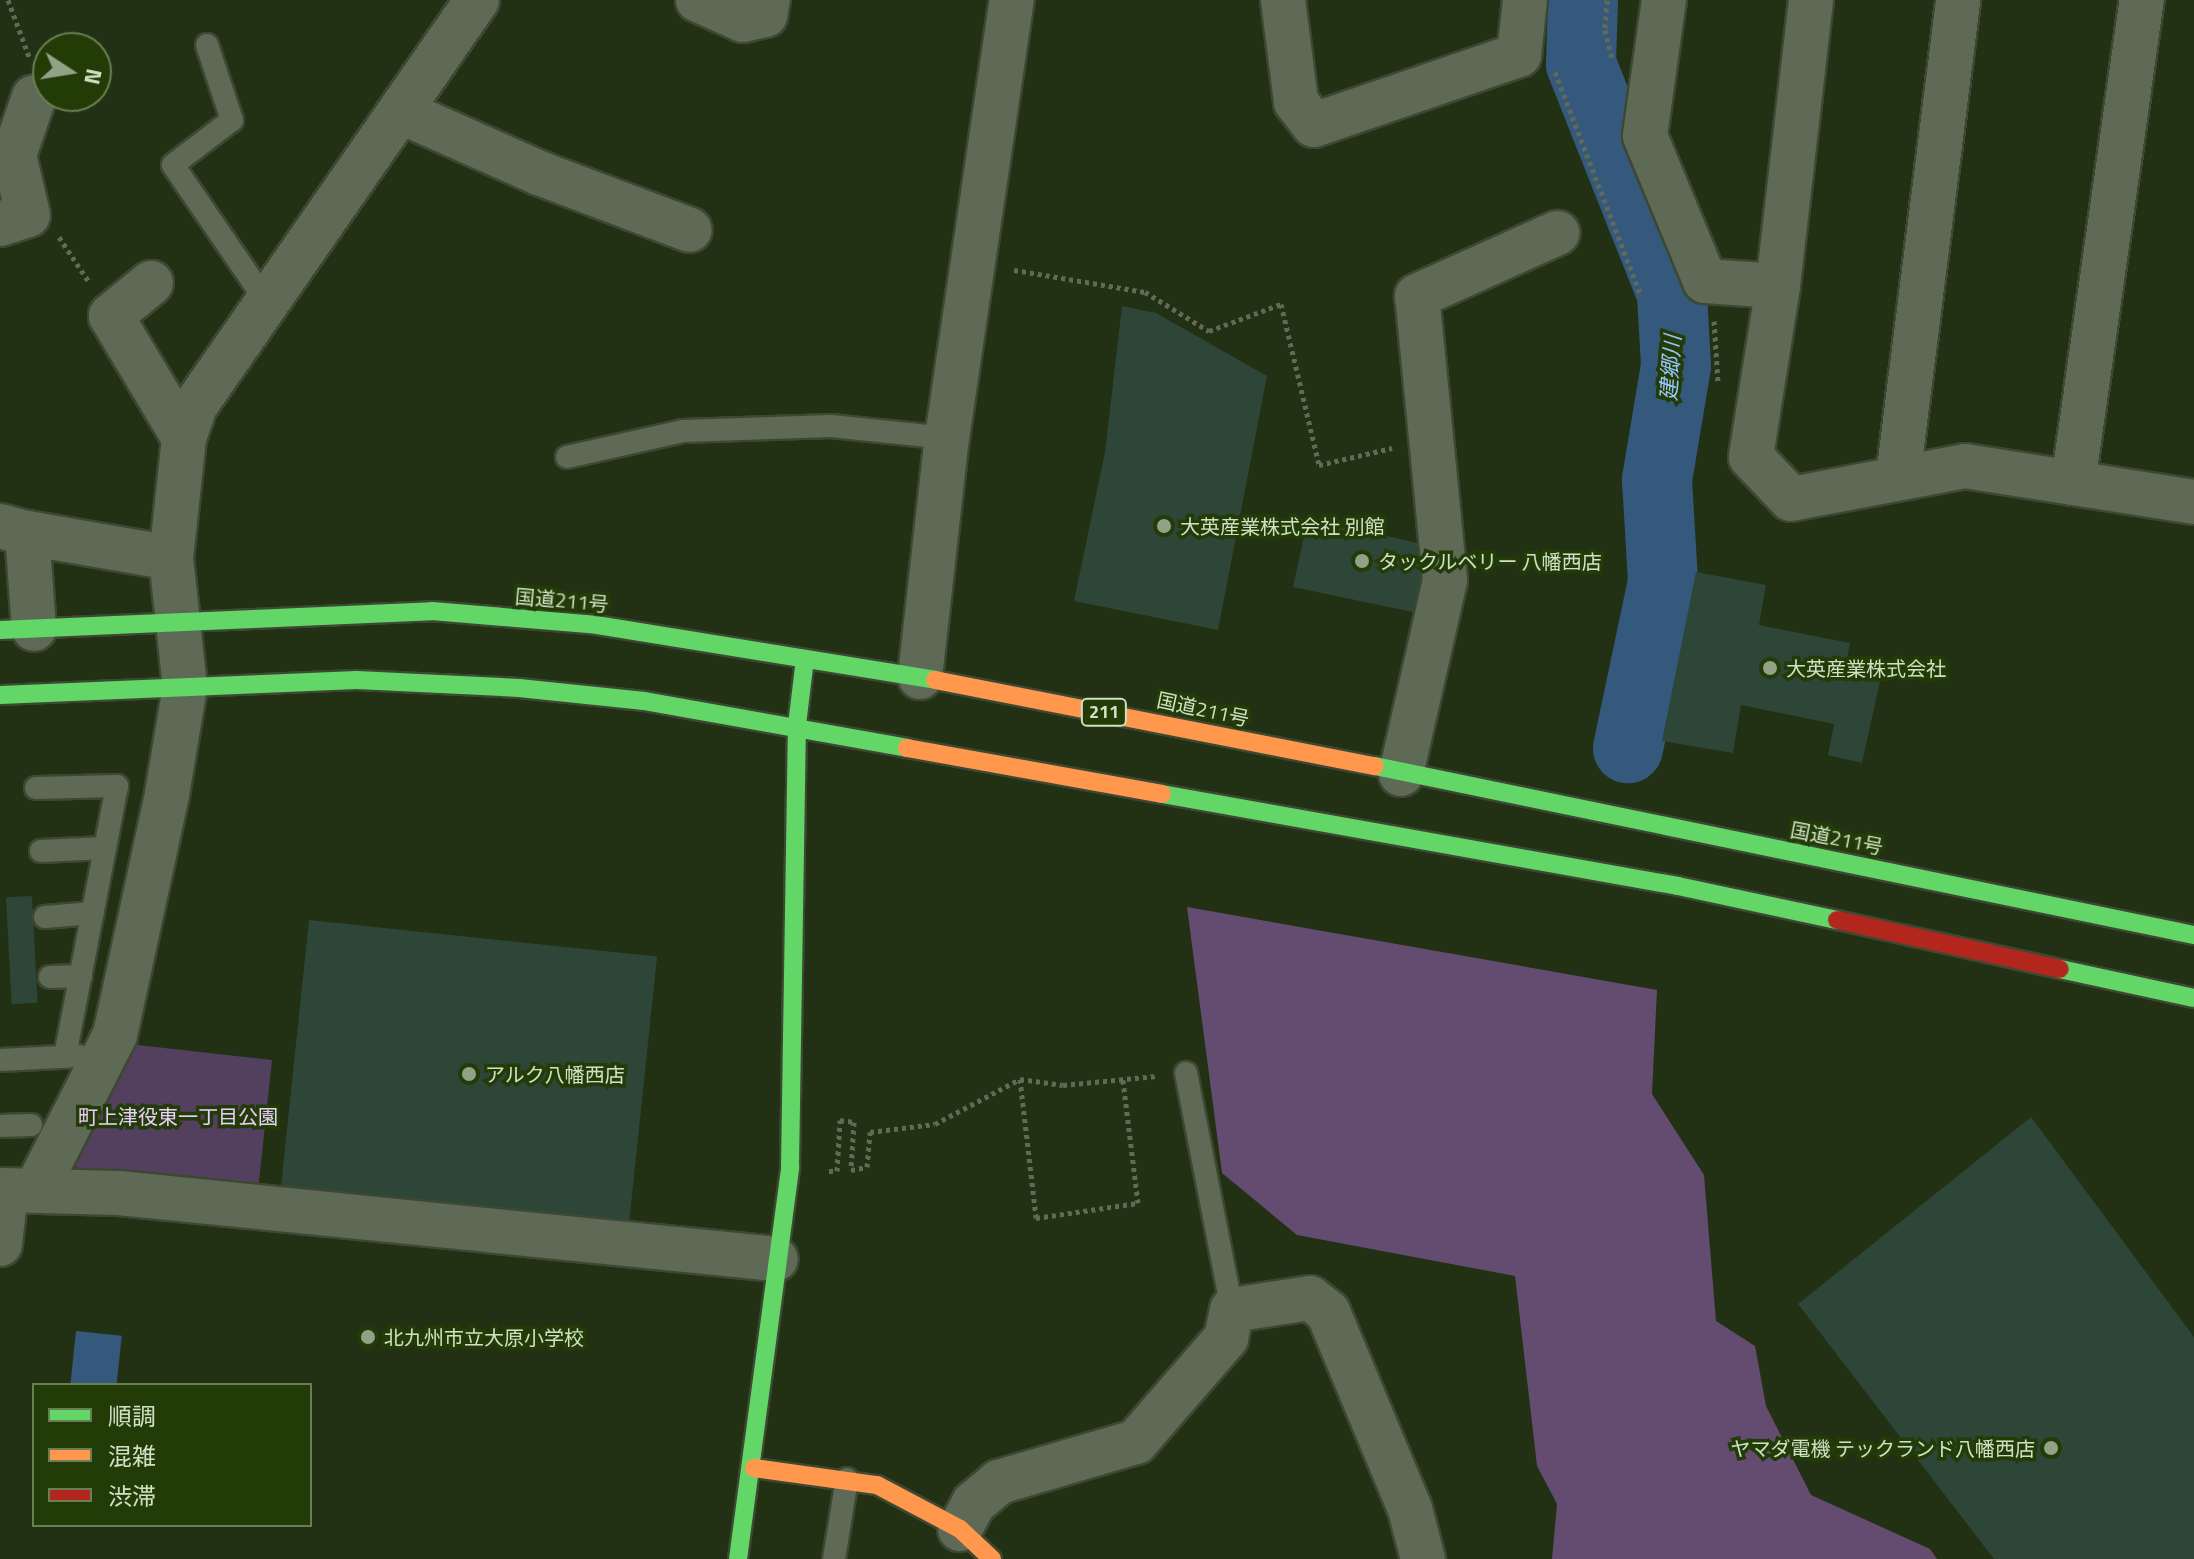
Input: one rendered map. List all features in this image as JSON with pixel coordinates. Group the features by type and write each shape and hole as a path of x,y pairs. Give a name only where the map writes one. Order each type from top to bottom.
{"main road":[{"name":"国道211号","path":"17,630 178,617 432,611 597,625 920,677 2194,935"},
{"path":"738,1559 754,1468 776,1259 790,1167 797,725 805,659"},
{"path":"0,695 357,680 519,688 797,725 1678,886 2194,998"},
{"path":"754,1468 877,1485 960,1529 992,1559"}],"street":[{"path":"0,1244 14,1190 85,1056 115,1035 185,687 171,558 184,438 215,371 268,304 477,0"},
{"path":"698,0 743,20 765,15 768,0"},
{"path":"920,677 947,438 1012,0"},
{"path":"1283,0 1296,102 1314,125 1519,55 1525,0"},
{"path":"1664,0 1645,136 1705,281 1778,286"},
{"path":"1811,0 1778,286 1751,457 1791,499 1965,466 2194,502"},
{"path":"1898,477 1958,0"},
{"path":"2073,483 2142,0"},
{"path":"14,219 14,155 32,103"},
{"path":"402,112 539,173 690,230"},
{"path":"1401,774 1445,580 1417,296 1557,233"},
{"path":"151,283 111,316 184,438"},
{"path":"17,630 13,529 171,558"},
{"path":"14,1190 776,1259"},
{"path":"960,1529 974,1503 999,1482 1136,1442 1226,1338 1232,1310 1310,1298 1328,1312 1410,1509 1423,1559"}],"lane":[{"path":"207,45 232,120 173,165 268,304"},
{"path":"567,457 683,431 831,426 947,438"},
{"path":"0,1060 85,1056 81,976 117,786 36,788"},
{"path":"41,851 105,848"},
{"path":"45,917 93,913"},
{"path":"50,977 81,976"},
{"path":"1186,1073 1232,1310"},
{"path":"0,1126 31,1125"},
{"path":"834,1559 847,1479"}],"path":[{"path":"8,0 32,63"},
{"path":"1553,67 1641,296"},
{"path":"14,219 49,222 111,316"},
{"path":"973,263 1145,292 1209,331 1281,304 1319,465 1393,448"},
{"path":"790,1167 837,1171 840,1120 854,1122 851,1170 867,1167 870,1132 935,1124 1020,1079 1063,1085 1186,1073"},
{"path":"1020,1079 1036,1218 1138,1203 1123,1080"}],"green space":[{"name":"町上津役東一丁目公園","path":"129,1044 272,1060 258,1191 86,1176 69,1160"}],"shaded area":[{"path":"1187,907 1657,990 1652,1094 1704,1175 1716,1321 1755,1346 1766,1406 1811,1495 1930,1549 1937,1559 1552,1559 1557,1504 1537,1466 1515,1276 1297,1235 1222,1173"}],"water":[{"path":"76,1331 122,1336 117,1383 71,1383"}],"building":[{"name":"大英産業株式会社 別館","path":"1122,306 1156,313 1267,376 1218,630 1074,601 1105,452"},
{"name":"タックルベリー 八幡西店","path":"1308,518 1422,544 1430,579 1422,614 1293,587"},
{"name":"大英産業株式会社","path":"1696,572 1766,585 1759,625 1850,643 1846,664 1882,672 1862,763 1828,755 1834,724 1741,705 1733,753 1662,741"},
{"path":"32,896 38,1003 12,1004 6,897"},
{"name":"アルク八幡西店","path":"309,920 657,957 629,1228 280,1192"},
{"name":"ヤマダ電機 テックランド八幡西店","path":"2031,1117 2194,1337 2194,1559 1994,1559 1798,1304"}],"waterway":[{"name":"建郷川","path":"1583,0 1581,64 1672,294 1676,366 1657,480 1663,582 1628,748"}],"traffic: fast":[{"path":"0,630 432,611 597,625 935,680"},
{"path":"738,1559 790,1167 797,725 805,659"},
{"path":"0,695 357,680 519,688 644,701 907,748"},
{"path":"1375,766 2194,935"},
{"path":"1162,794 1678,886 1837,920"},
{"path":"2060,969 2194,998"}],"traffic: slow":[{"path":"935,680 1375,766"},
{"path":"907,748 1162,794"},
{"path":"754,1468 877,1485 960,1529 992,1559"}],"traffic: jam":[{"path":"1837,920 2060,969"}],"place":[{"name":"大英産業株式会社 別館","path":"1164,526"},
{"name":"タックルベリー 八幡西店","path":"1362,561"},
{"name":"大英産業株式会社","path":"1770,668"},
{"name":"アルク八幡西店","path":"469,1074"},
{"name":"北九州市立大原小学校","path":"368,1337"},
{"name":"ヤマダ電機 テックランド八幡西店","path":"2051,1448"}]}
